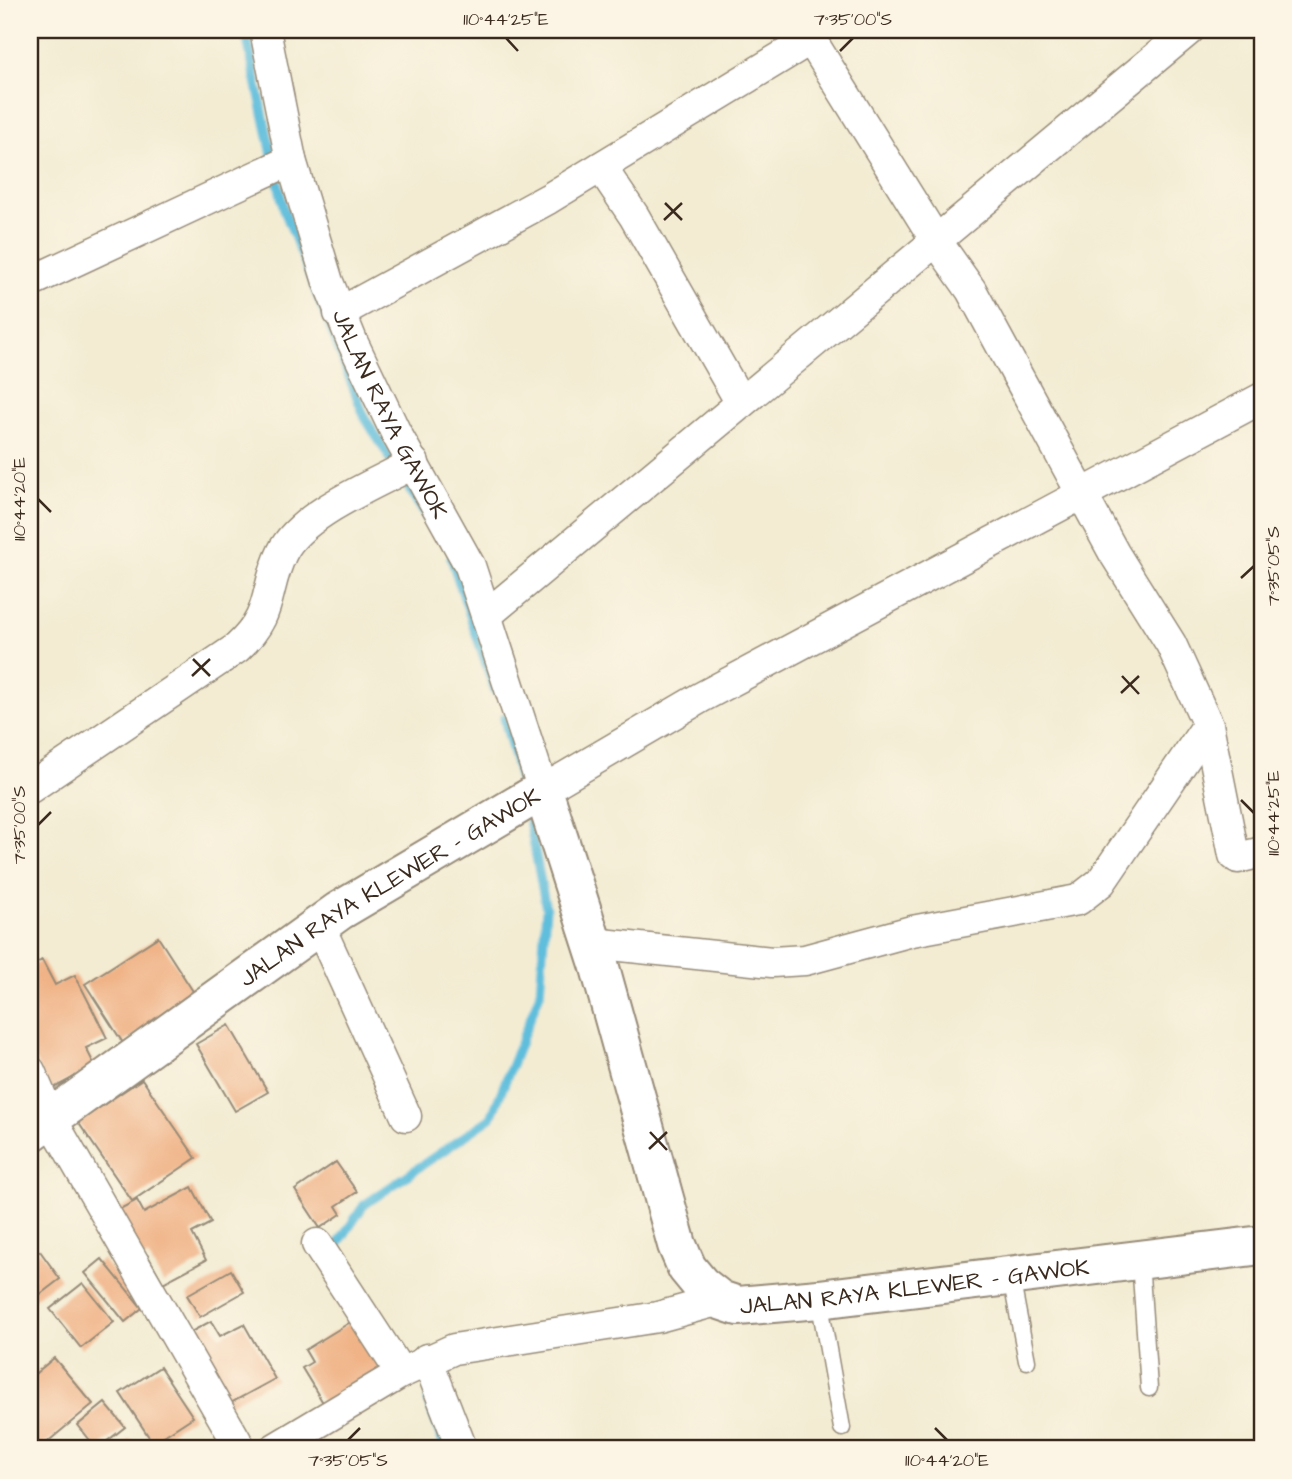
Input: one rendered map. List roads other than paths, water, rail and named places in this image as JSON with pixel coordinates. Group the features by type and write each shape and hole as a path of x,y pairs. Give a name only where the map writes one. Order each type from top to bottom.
{"main road":[{"name":"JALAN RAYA KLEWER - GAWOK","path":"40,1125 319,925 543,790 593,943 677,1245 687,1268 720,1300 738,1306 819,1299 1262,1245"}],"street":[{"name":"JALAN RAYA GAWOK","path":"265,30 280,165 309,227 398,472 470,566 488,614 543,790"},
{"path":"488,614 1189,30"},
{"path":"339,313 432,265 601,167 808,34 935,239 971,290 1082,494 1171,644 1208,725 1234,855 1238,858 1262,852"},
{"path":"30,282 280,165"},
{"path":"601,167 634,216 741,404"},
{"path":"543,790 700,698 1262,398"},
{"path":"30,788 237,648 254,632 263,617 281,554 290,538 325,511 398,472"},
{"path":"593,943 772,962 805,960 912,931 1078,900 1101,882 1208,725"},
{"path":"319,925 406,1116"},
{"path":"30,1071 40,1125 241,1449"},
{"path":"317,1244 401,1373"},
{"path":"274,1449 427,1359 467,1347 659,1317 720,1300"},
{"path":"427,1359 462,1449"}],"lane":[{"path":"1140,1261 1149,1388"},
{"path":"1011,1277 1027,1361"},
{"path":"819,1299 842,1428"}],"waterway":[{"path":"245,30 284,210 365,418 433,528"},
{"path":"451,558 495,691"},
{"path":"504,718 523,792"},
{"path":"342,1256 336,1247 364,1205 491,1118 540,993 546,909 527,809"},
{"path":"428,1401 445,1449"}]}
